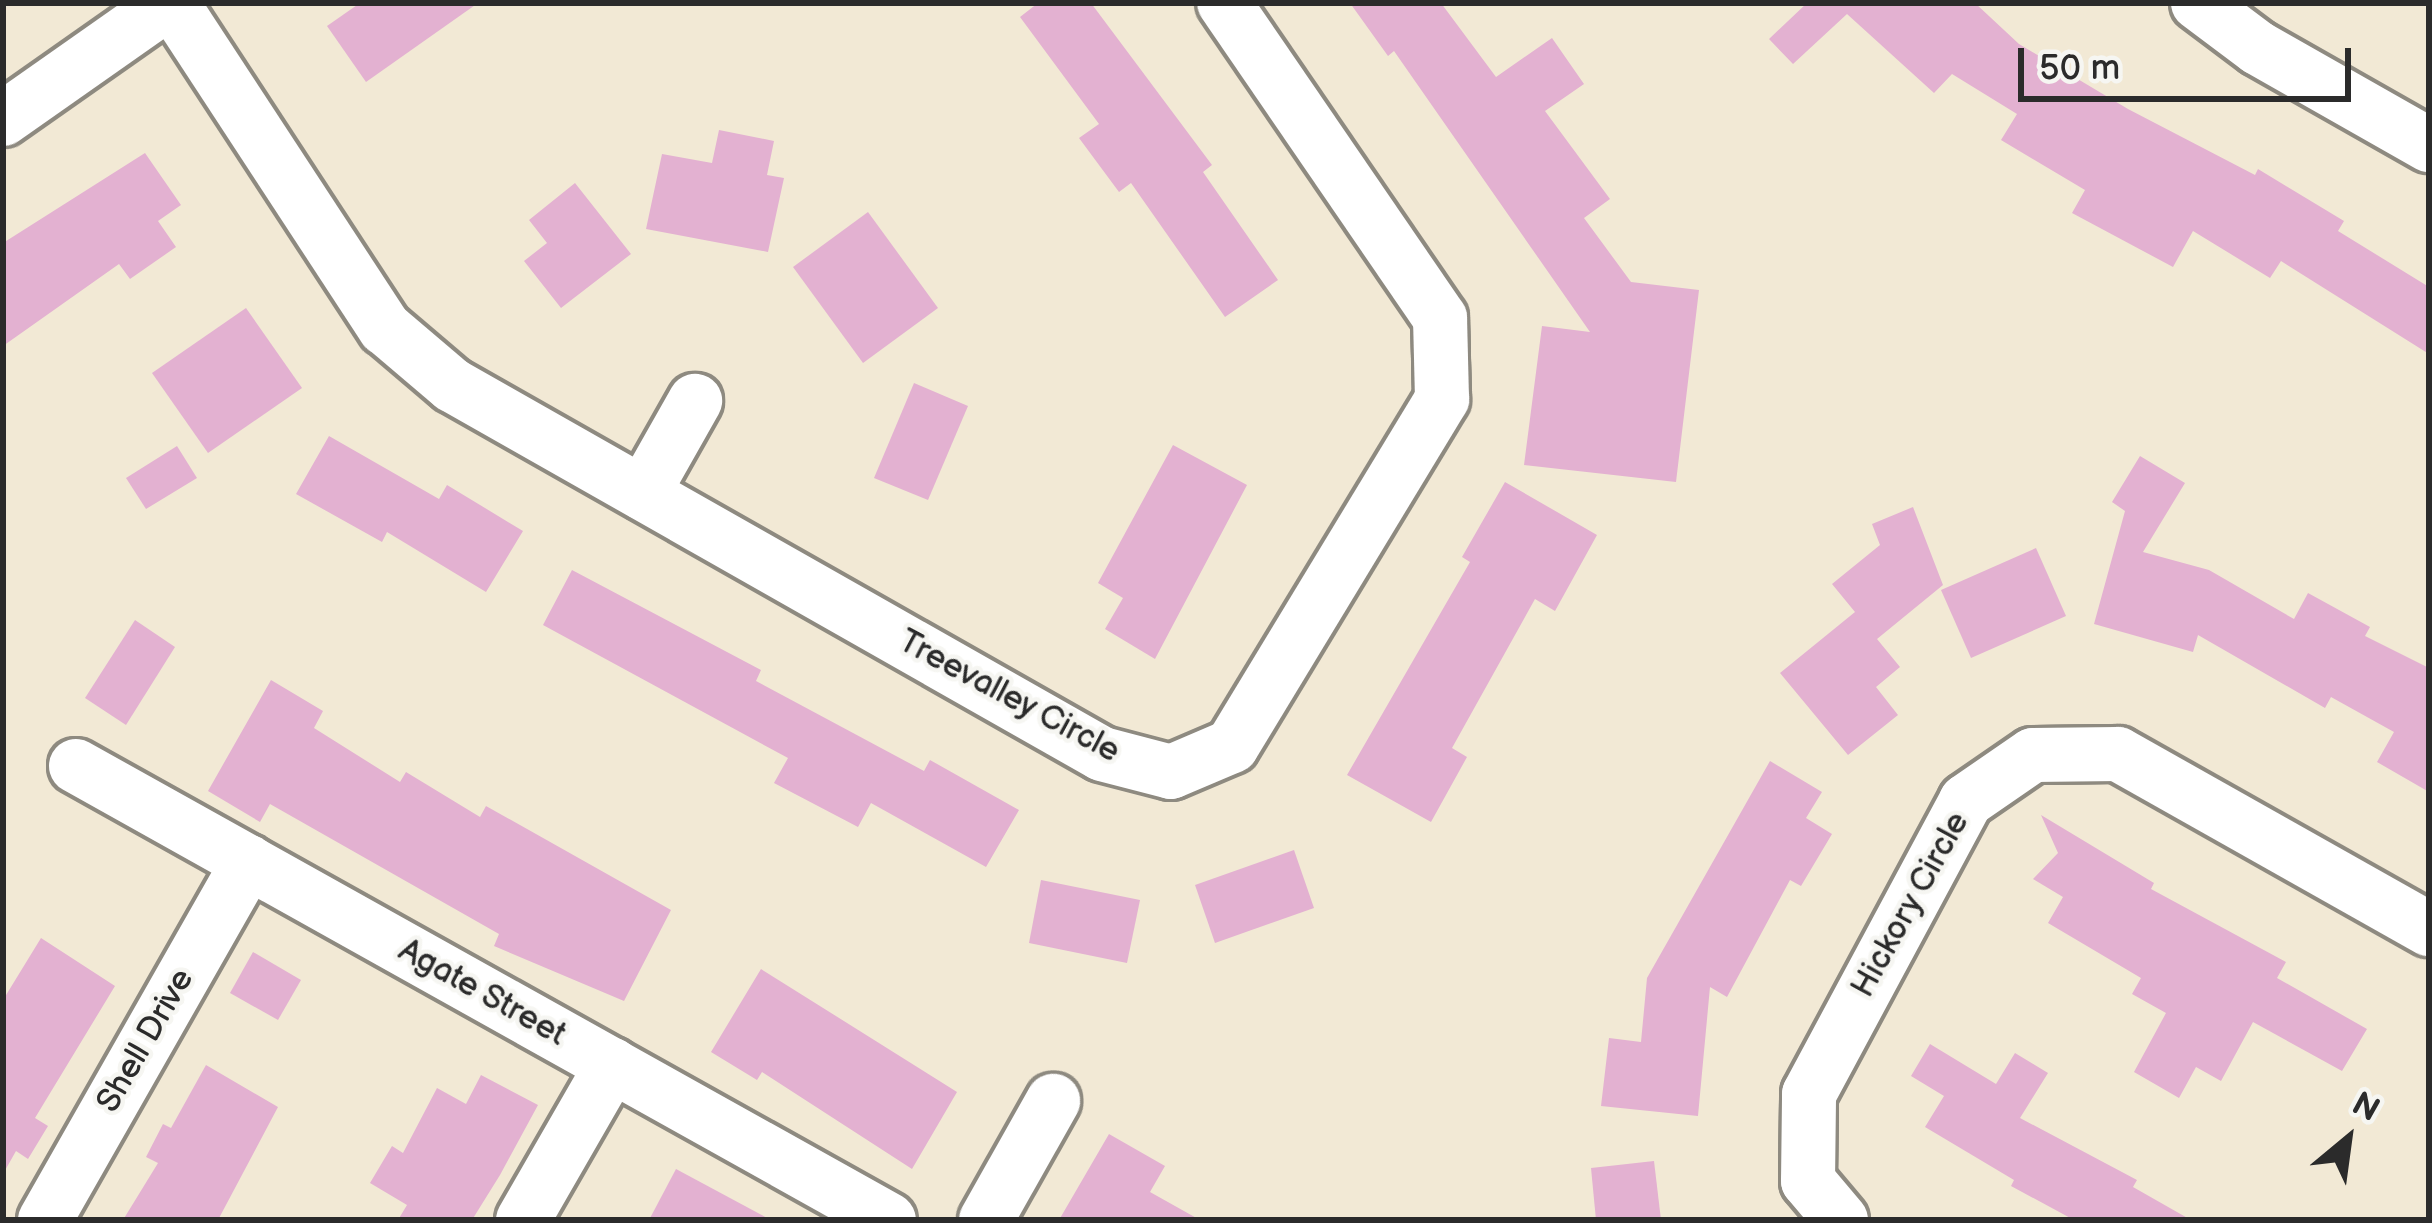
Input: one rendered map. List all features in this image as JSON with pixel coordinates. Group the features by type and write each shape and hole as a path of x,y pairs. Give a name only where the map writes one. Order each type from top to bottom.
{"street":[{"path":"3,119 170,3"},
{"name":"Treevalley Circle","path":"170,3 385,328 452,385 1102,754 1171,772 1232,746 1442,399 1440,318 1224,3"},
{"path":"2198,3 2258,48 2429,145"},
{"path":"643,493 695,401"},
{"name":"Hickory Circle","path":"1841,1220 1808,1181 1809,1094 1966,801 2033,755 2118,754 2429,929"},
{"name":"Agate Street","path":"76,766 889,1220"},
{"name":"Shell Drive","path":"44,1220 248,862"},
{"path":"524,1220 612,1065"},
{"path":"986,1220 1053,1101"}],"building":[{"path":"360,3 478,3 366,82 327,26"},
{"path":"1038,3 1091,3 1212,165 1203,172 1278,280 1225,317 1131,183 1119,192 1079,138 1099,124 1020,17"},
{"path":"1350,3 1441,3 1496,77 1552,38 1584,84 1545,111 1610,199 1584,218 1631,282 1699,290 1676,482 1524,465 1542,326 1590,332 1394,51 1388,56"},
{"path":"1807,3 1975,3 2019,44 2128,109 2255,175 2258,169 2344,221 2338,231 2429,287 2429,354 2281,261 2270,278 2193,231 2173,267 2072,213 2085,190 2001,140 2017,114 1952,74 1934,93 1847,14 1793,64 1769,39"},
{"path":"719,130 774,141 767,175 784,178 768,252 646,229 662,154 712,163"},
{"path":"145,153 181,205 158,221 176,247 130,279 119,264 3,346 3,243"},
{"path":"575,183 631,254 561,308 524,261 547,243 529,220"},
{"path":"868,212 938,308 863,363 793,267"},
{"path":"246,308 302,388 208,453 152,373"},
{"path":"914,383 968,406 928,500 874,478"},
{"path":"329,436 439,499 447,485 523,531 486,592 387,532 382,542 296,494"},
{"path":"1173,445 1247,485 1155,659 1105,629 1123,598 1098,583"},
{"path":"177,446 197,478 146,509 126,478"},
{"path":"2140,456 2185,483 2143,552 2209,570 2294,619 2308,593 2370,627 2365,636 2429,668 2429,792 2377,762 2394,732 2331,697 2325,708 2198,635 2193,652 2094,624 2125,511 2112,502"},
{"path":"1505,482 1597,535 1555,611 1535,599 1452,748 1467,757 1431,822 1347,775 1470,562 1462,557"},
{"path":"1913,507 1943,585 1877,639 1900,667 1876,687 1898,715 1848,755 1780,673 1855,612 1832,584 1880,545 1872,524"},
{"path":"2036,548 2066,616 1971,658 1941,590"},
{"path":"572,570 761,670 756,681 924,771 930,760 1019,810 986,867 871,803 858,827 774,783 788,758 543,625"},
{"path":"135,620 175,647 126,725 85,698"},
{"path":"271,680 323,711 314,728 400,782 406,772 480,817 486,806 671,910 624,1001 494,946 499,934 270,804 260,822 208,791"},
{"path":"1770,761 1822,792 1806,818 1832,834 1801,886 1790,880 1727,997 1710,987 1698,1116 1601,1106 1609,1038 1641,1042 1647,978"},
{"path":"2041,815 2154,883 2151,889 2286,962 2277,978 2367,1029 2342,1071 2253,1022 2221,1081 2196,1067 2179,1098 2134,1072 2166,1013 2132,994 2141,978 2048,923 2063,897 2033,879 2058,853"},
{"path":"1294,850 1314,908 1215,943 1195,885"},
{"path":"1041,880 1140,900 1127,963 1029,943"},
{"path":"41,938 115,986 35,1118 48,1126 28,1159 16,1151 3,1174 3,1000"},
{"path":"253,952 301,980 278,1020 230,993"},
{"path":"761,969 957,1092 912,1169 762,1072 757,1080 711,1052"},
{"path":"1930,1044 1996,1084 2015,1053 2048,1073 2020,1118 2137,1180 2133,1187 2191,1220 2074,1220 2011,1186 2014,1180 1925,1127 1944,1096 1911,1076"},
{"path":"206,1065 278,1107 218,1220 123,1220 158,1163 146,1157 163,1124 171,1128"},
{"path":"481,1075 538,1105 500,1175 472,1220 398,1220 407,1205 370,1183 392,1146 403,1153 437,1088 466,1104"},
{"path":"1109,1134 1165,1166 1150,1192 1200,1220 1059,1220"},
{"path":"1654,1161 1661,1220 1596,1220 1591,1168"},
{"path":"676,1169 771,1220 649,1220"}]}
